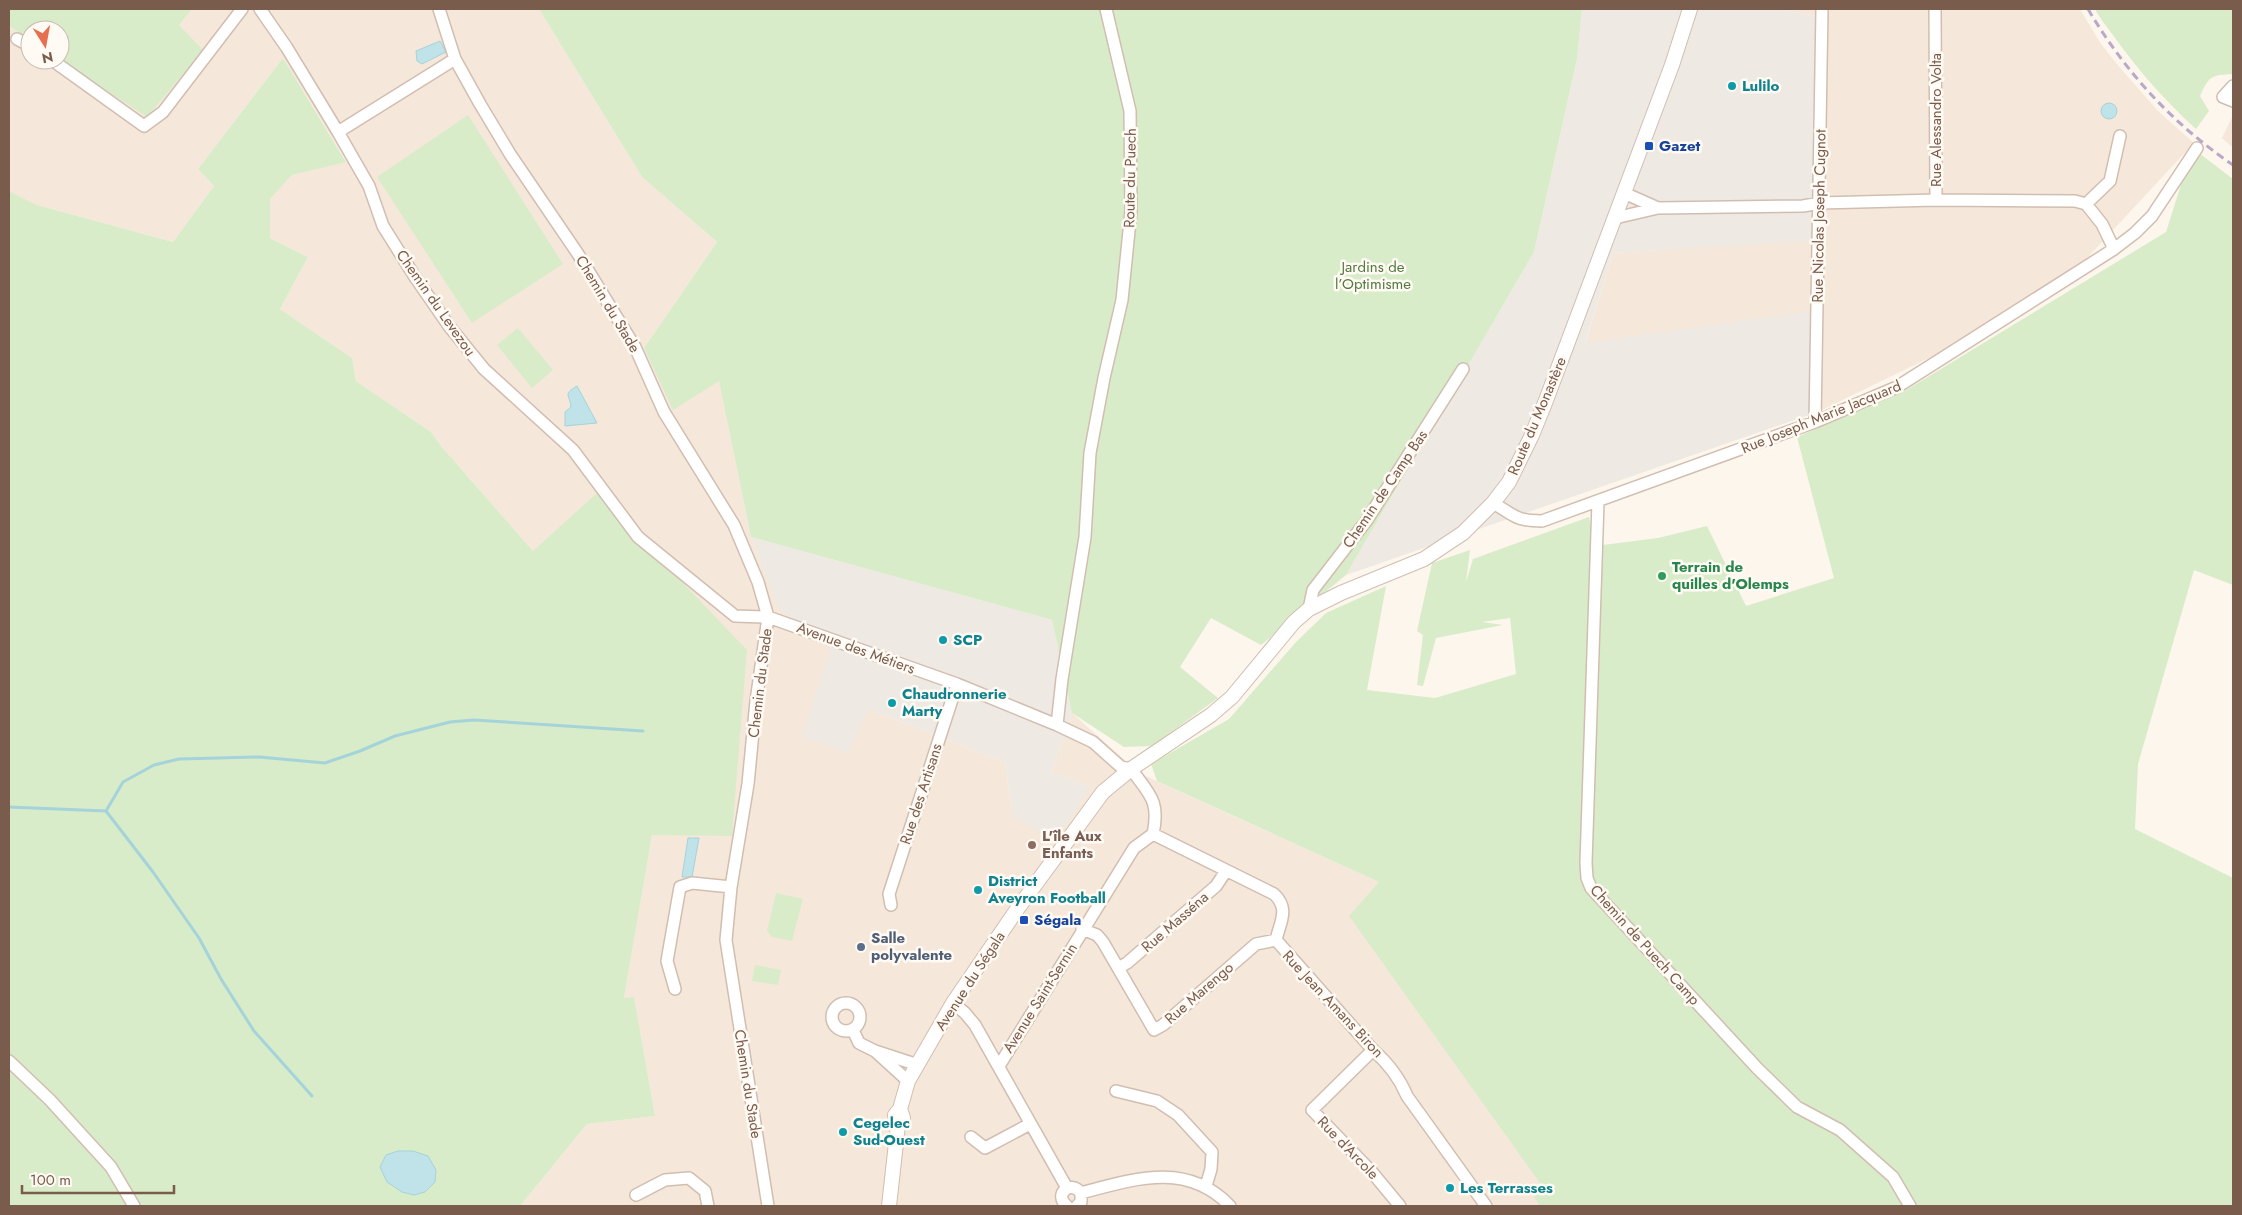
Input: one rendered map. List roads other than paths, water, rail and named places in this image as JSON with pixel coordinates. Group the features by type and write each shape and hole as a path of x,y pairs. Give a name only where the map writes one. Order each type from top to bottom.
{"street":[{"path":"66,70 144,126 163,112 242,9"},
{"name":"Chemin du Levezou","path":"260,9 287,48 369,186 383,226 449,326 484,369 573,450 638,537 735,616"},
{"name":"Chemin du Stade","path":"439,9 455,58 510,154 578,254 635,347 664,412 734,525 758,582 768,616 756,701 748,784 731,887 726,940 768,1206"},
{"name":"Route du Puech","path":"1057,725 1062,679 1085,537 1090,453 1104,378 1122,300 1132,211 1130,111 1106,9"},
{"name":"Route du Monastère","path":"1131,769 1211,715 1232,697 1294,622 1309,609 1341,593 1424,559 1463,533 1493,503 1509,482 1532,435 1672,65 1690,9"},
{"name":"Rue Nicolas Joseph Cugnot","path":"1815,422 1822,9"},
{"name":"Rue Alessandro Volta","path":"1935,9 1936,200 2074,201 2086,204"},
{"path":"338,132 455,58"},
{"path":"2228,99 2233,86"},
{"path":"2114,249 2102,224 2086,204 2110,181 2120,136"},
{"name":"Rue Joseph Marie Jacquard","path":"1493,503 1510,515 1525,521 1542,521 1815,422 1897,387 2135,234 2152,216 2197,148"},
{"path":"1624,193 1658,208"},
{"path":"1615,218 1658,208 1803,206 1820,203 1936,200"},
{"name":"Chemin de Camp Bas","path":"1309,609 1314,590 1367,520 1464,369"},
{"name":"Chemin de Puech Camp","path":"1598,502 1586,863 1589,883 1650,953 1757,1068 1798,1108 1840,1130 1893,1177 1910,1206"},
{"name":"Avenue des Métiers","path":"735,616 768,616 957,684 1057,725 1093,742 1121,767 1131,769"},
{"name":"Rue des Artisans","path":"891,905 889,894 957,684"},
{"path":"1131,769 1154,800 1156,817 1152,834"},
{"name":"Avenue du Ségala","path":"889,1206 898,1125 902,1118 900,1109 908,1081 953,1003 1018,908 1103,792 1131,769"},
{"name":"Rue Jean Amans Biron","path":"1152,834 1274,894 1281,901 1284,912 1276,940 1396,1074 1407,1096 1484,1205"},
{"name":"Avenue Saint-Sernin","path":"998,1066 1082,928 1134,848 1152,834"},
{"name":"Rue Masséna","path":"1118,968 1128,963 1216,886 1226,871"},
{"path":"675,989 667,961 680,887 692,883 731,887"},
{"name":"Rue Marengo","path":"1082,928 1097,935 1103,942 1154,1030 1163,1025 1256,944 1276,940"},
{"name":"Avenue Saint-Sernin","path":"953,1003 965,1012 976,1025 1067,1188"},
{"path":"853,1030 859,1043 875,1051 918,1065"},
{"name":"Rue d'Arcole","path":"1373,1050 1312,1110 1371,1171 1400,1206"},
{"path":"875,1051 908,1081"},
{"path":"9,1061 50,1100 112,1167 134,1206"},
{"path":"1116,1091 1157,1100 1178,1115 1212,1152 1211,1169 1206,1186"},
{"path":"970,1137 985,1148 1030,1124"},
{"path":"1062,1205 1062,1192 1067,1188 1073,1187 1081,1192 1142,1177 1165,1176 1206,1186 1230,1206"},
{"path":"636,1195 664,1180 689,1178 705,1191 708,1206"},
{"path":"1077,1206 1081,1202 1081,1192"}],"water":[{"path":"440,41 446,52 422,64 417,61 416,51"},
{"path":"2106,103 2112,103 2117,108 2115,117 2106,119 2101,114 2101,108"},
{"path":"577,386 597,423 565,426 565,412 571,407 568,393"},
{"path":"688,838 699,838 692,877 682,877"},
{"path":"398,1151 413,1151 428,1156 436,1170 435,1182 425,1192 414,1195 402,1192 387,1182 380,1167 386,1155"}],"waterway":[{"path":"106,811 123,782 154,765 179,759 259,757 325,763 395,736 450,722 474,720 643,731"},
{"path":"9,807 106,811 153,872 199,938 221,979 254,1031 312,1096"}],"railway":[{"path":"2088,9 2118,54 2152,95 2190,132 2233,165"}],"place":[{"name":"Lulilo","path":"1732,86"},
{"name":"Gazet","path":"1649,146"},
{"name":"Terrain de quilles d'Olemps","path":"1662,576"},
{"name":"SCP","path":"943,640"},
{"name":"Chaudronnerie Marty","path":"892,703"},
{"name":"L'île Aux Enfants","path":"1032,845"},
{"name":"District Aveyron Football","path":"978,890"},
{"name":"Ségala","path":"1024,920"},
{"name":"Salle polyvalente","path":"861,947"},
{"name":"Cegelec Sud-Ouest","path":"843,1132"},
{"name":"Les Terrasses","path":"1450,1188"}],"park label":[{"name":"Jardins de l’Optimisme","path":"1373,276"}]}
